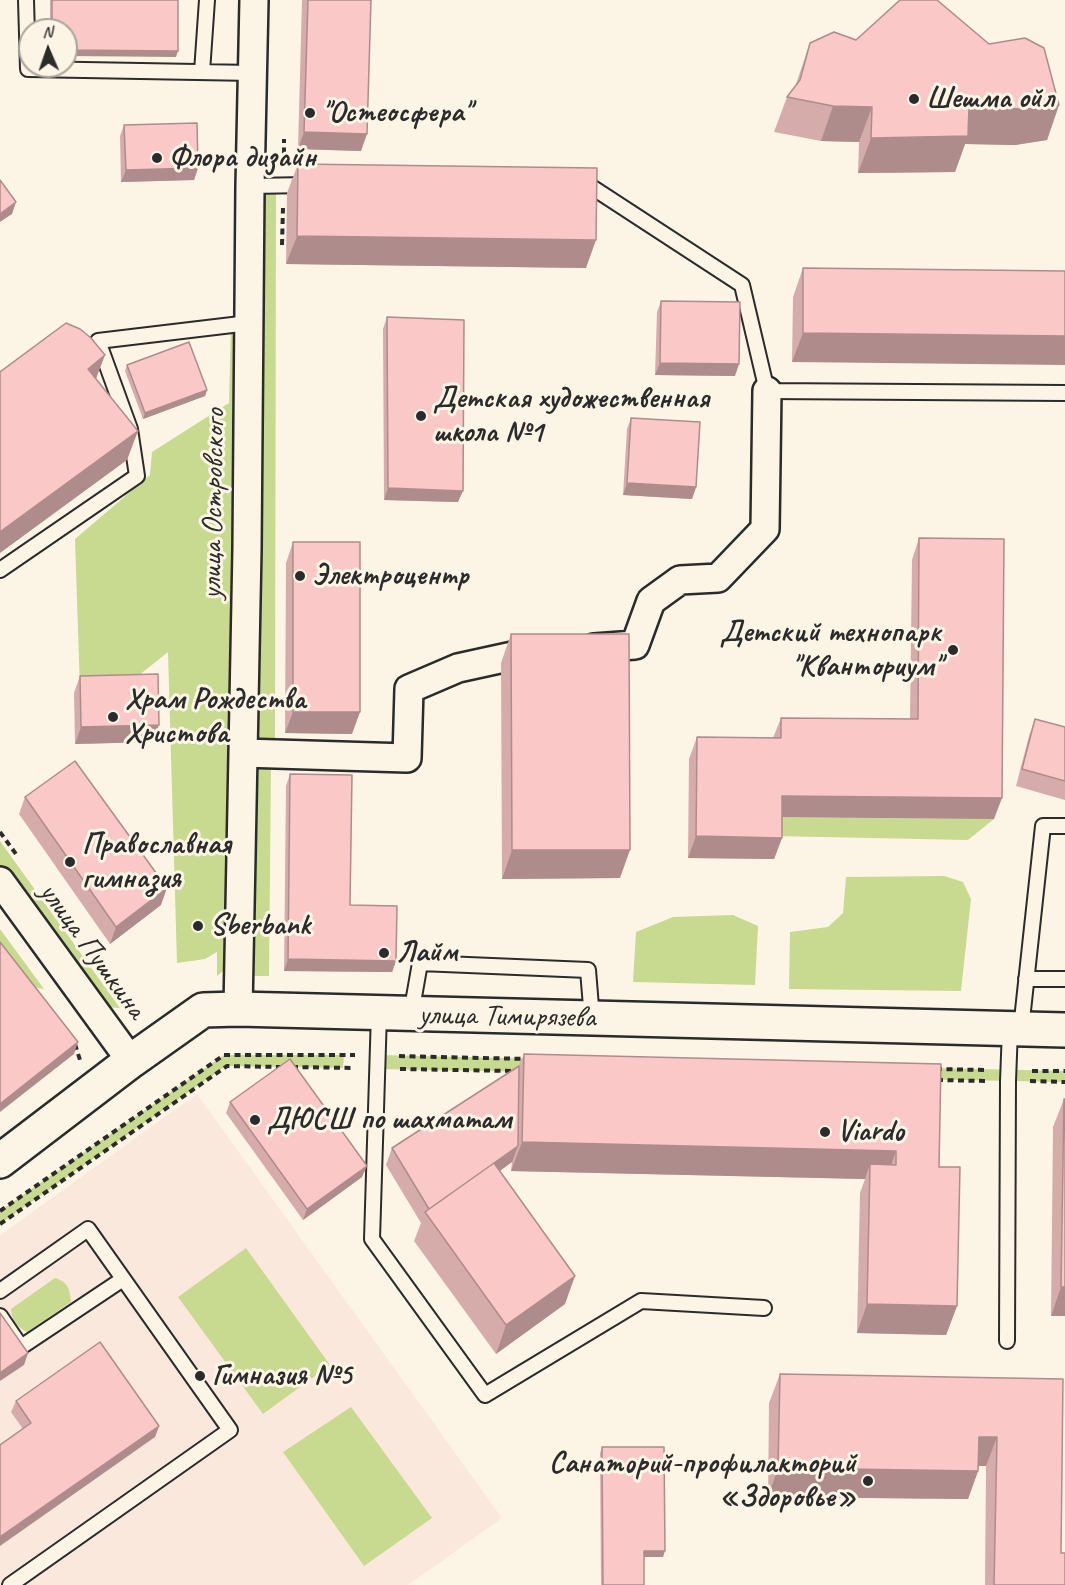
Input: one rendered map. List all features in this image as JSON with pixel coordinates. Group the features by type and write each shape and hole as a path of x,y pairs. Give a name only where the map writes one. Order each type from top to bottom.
{"street":[{"name":"улица Островского","path":"238,1009 254,0"},
{"path":"243,753 407,758 409,689 458,669 522,654 635,645 651,602 680,580 718,578 765,529 767,391"},
{"name":"улица Пушкина","path":"0,881 130,1061"},
{"name":"улица Тимирязева","path":"0,1161 130,1061 203,1010 238,1009 1065,1030"}],"lane":[{"path":"26,0 28,69 253,74"},
{"path":"202,72 207,0"},
{"path":"573,182 584,182 742,285 767,391 1065,393"},
{"path":"250,186 318,185"},
{"path":"0,570 137,476 130,429 98,341 249,323"},
{"path":"1007,1341 1008,1076 1026,979 1043,826 1065,826"},
{"path":"411,1014 420,963 588,970 592,1019"},
{"path":"1026,979 1065,979"},
{"path":"379,1013 372,1239 485,1395 641,1301 764,1308"},
{"path":"0,1291 88,1229 230,1430 10,1585"},
{"path":"0,1317 21,1347 123,1279"}],"path":[{"path":"75,1044 82,1067"},
{"path":"0,1211 224,1055 520,1072"},
{"path":"0,1224 226,1066 532,1059"},
{"path":"925,1069 1065,1082"},
{"path":"937,1080 1065,1071"}],"shaded area":[{"name":"Гимназия №5","path":"197,1094 502,1518 408,1585 0,1585 0,1235"}],"green space":[{"path":"260,192 276,193 275,743 254,743"},
{"path":"249,323 232,964 217,976 217,952 205,959 177,963 168,652 118,692 80,691 75,539 150,475 152,452 229,403 231,325"},
{"path":"254,763 271,763 269,976 250,976"},
{"path":"774,817 994,819 968,840 774,836"},
{"path":"0,841 120,1008 103,1007 0,866"},
{"path":"944,876 963,882 971,899 961,991 789,989 790,932 828,927 843,913 846,877"},
{"path":"733,915 758,926 755,985 633,982 636,932 673,917"},
{"path":"0,929 44,989 33,987 0,941"},
{"path":"224,1055 344,1055 343,1068 226,1066 0,1224 0,1211"},
{"path":"378,1055 1065,1071 1065,1082 377,1069"},
{"path":"246,1248 330,1365 263,1414 178,1297"},
{"path":"55,1278 67,1287 71,1302 27,1332 20,1328 12,1317 11,1309"},
{"path":"351,1407 432,1518 364,1566 283,1452"}],"building":[{"path":"52,0 178,0 178,51 78,50 78,18 52,18"},
{"path":"308,0 371,0 367,134 304,132"},
{"name":"Шешма ойл","path":"900,0 937,0 989,44 1025,38 1044,48 1059,105 1028,109 969,108 968,136 871,138 872,107 833,106 787,97 800,80 810,43 834,32 856,40"},
{"path":"197,123 198,168 126,170 124,125"},
{"path":"298,164 597,168 596,240 297,236"},
{"path":"0,180 16,202 0,214"},
{"path":"803,268 1065,271 1065,336 803,333"},
{"path":"661,301 740,302 739,364 660,363"},
{"name":"Детская художественная школа №1","path":"387,317 464,320 463,491 388,488"},
{"path":"66,323 80,329 91,338 105,355 88,369 138,431 0,532 0,372"},
{"path":"189,342 207,390 145,413 127,365"},
{"path":"631,418 700,422 696,487 627,483"},
{"name":"Детский технопарк \"Кванториум\"","path":"919,538 1004,539 1002,798 782,796 782,838 696,836 697,737 781,738 781,718 918,719"},
{"path":"293,542 360,542 360,712 293,712"},
{"path":"511,634 629,634 630,850 512,850"},
{"name":"Храм Рождества Христова","path":"158,674 159,725 81,727 80,676"},
{"path":"1035,719 1065,727 1065,781 1022,769"},
{"path":"75,761 167,888 116,927 25,797"},
{"path":"290,774 352,775 350,905 397,906 396,961 288,959"},
{"path":"0,942 78,1042 0,1104"},
{"path":"524,1054 941,1064 939,1167 960,1167 957,1306 867,1304 870,1164 896,1165 896,1151 522,1142"},
{"path":"290,1059 367,1166 307,1209 230,1102"},
{"path":"519,1066 518,1146 429,1209 392,1148"},
{"path":"1064,1099 1065,1287 1061,1287"},
{"path":"494,1163 575,1276 506,1325 425,1212"},
{"path":"0,1313 28,1353 0,1373"},
{"path":"100,1342 159,1426 0,1537 0,1445 31,1423 16,1401"},
{"name":"Санаторий-профилакторий «Здоровье»","path":"780,1374 1063,1379 1061,1553 1065,1553 1065,1585 994,1585 997,1437 979,1437 978,1471 778,1468"},
{"path":"602,1447 664,1447 665,1551 644,1551 644,1585 603,1585"}],"place":[{"name":"Шешма ойл","path":"914,99"},
{"name":"\"Остеосфера\"","path":"310,113"},
{"name":"Флора дизайн","path":"157,158"},
{"name":"Детская художественная школа №1","path":"421,416"},
{"name":"Электроцентр","path":"300,576"},
{"name":"Детский технопарк \"Кванториум\"","path":"953,650"},
{"name":"Храм Рождества Христова","path":"113,717"},
{"name":"Православная гимназия","path":"70,862"},
{"name":"Sberbank","path":"198,926"},
{"name":"Лайм","path":"384,953"},
{"name":"ДЮСШ по шахматам","path":"255,1120"},
{"name":"Viardo","path":"825,1132"},
{"name":"Гимназия №5","path":"200,1376"},
{"name":"Санаторий-профилакторий «Здоровье»","path":"868,1481"}]}
